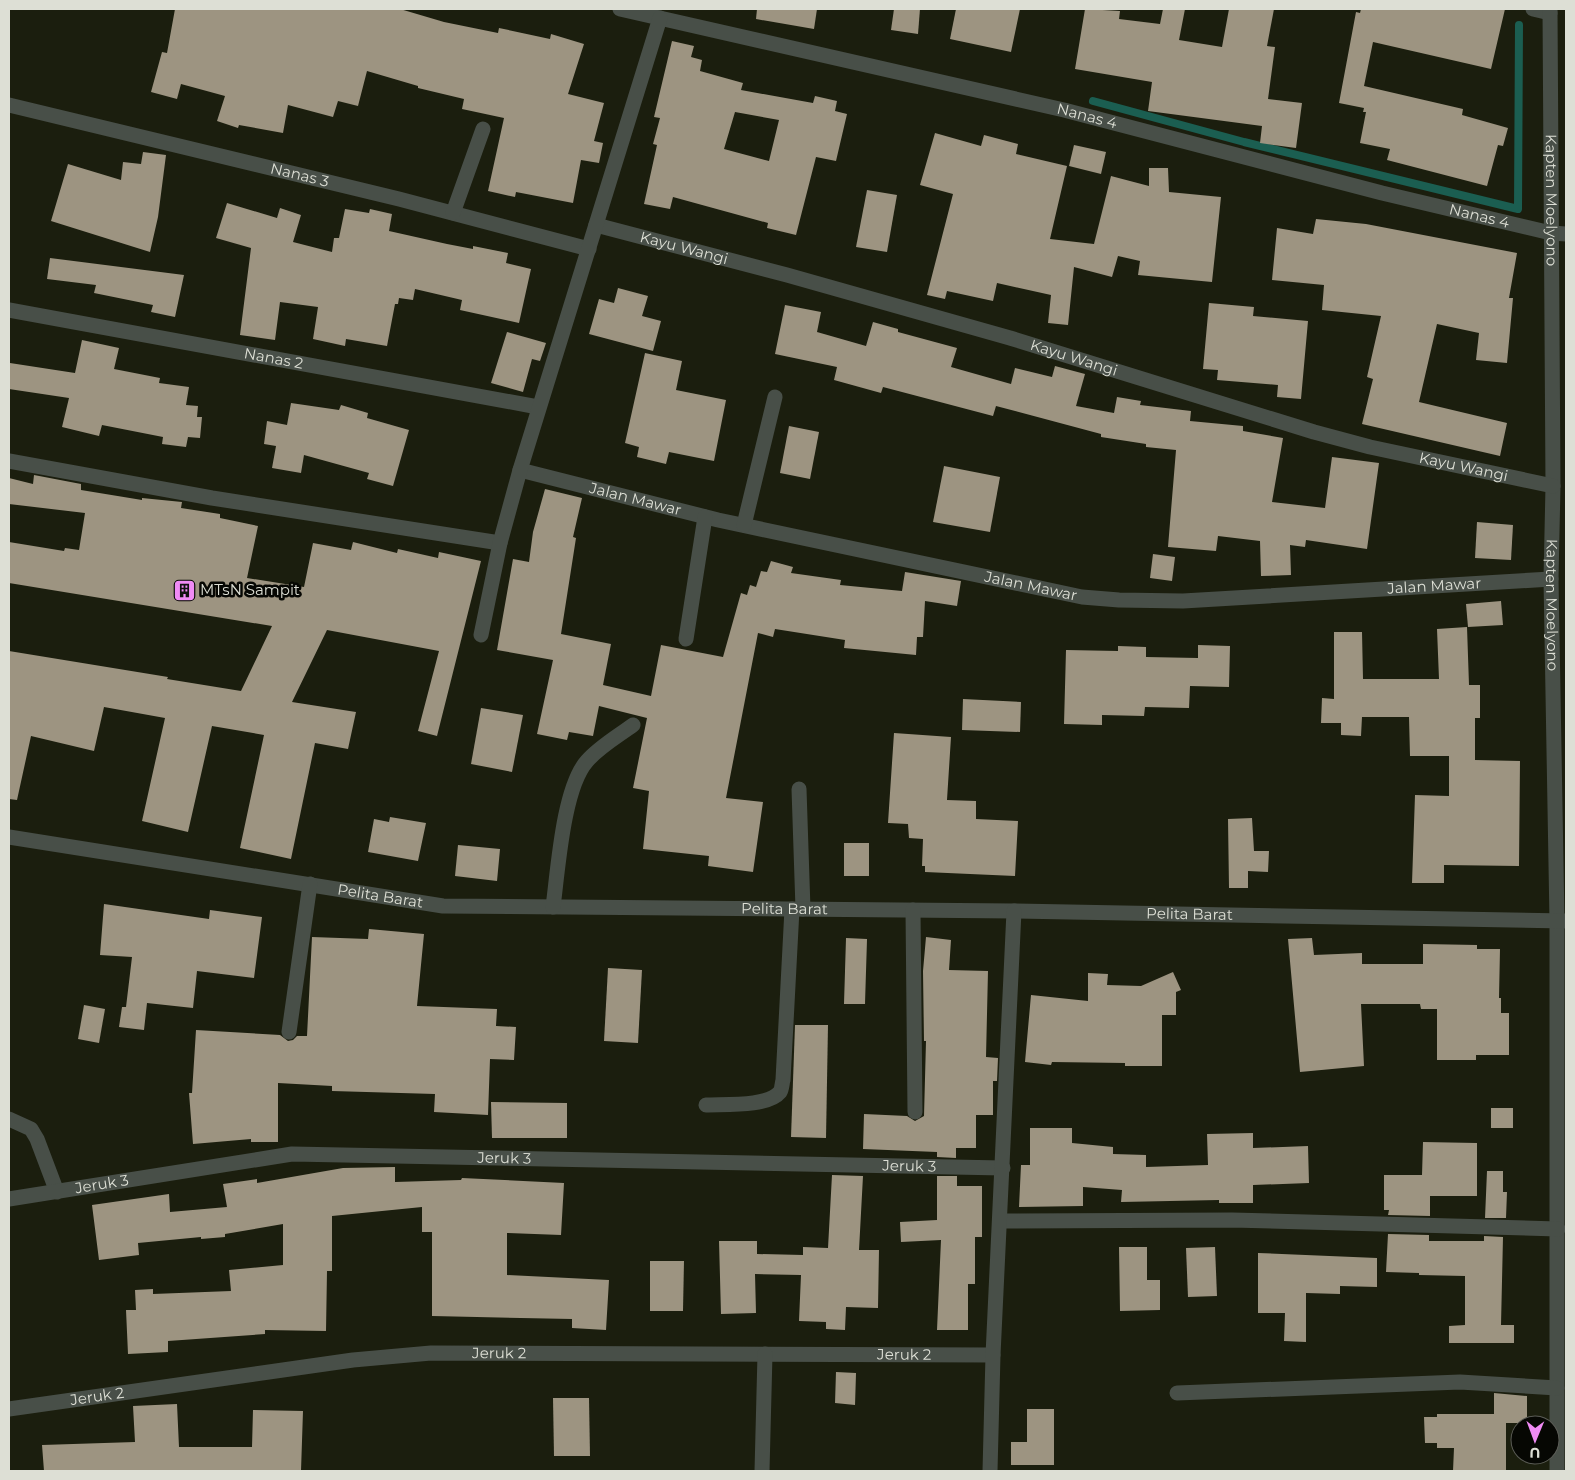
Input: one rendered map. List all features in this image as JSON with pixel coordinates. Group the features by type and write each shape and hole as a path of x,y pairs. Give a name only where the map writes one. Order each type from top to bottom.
{"street":[{"name":"Nanas 4","path":"620,9 1064,110 1382,193 1551,233 1566,234"},
{"path":"1532,9 1550,11"},
{"name":"Kapten Moelyono","path":"1550,11 1553,486 1559,530 1551,579 1562,921 1558,1229 1562,1352 1557,1388 1557,1471"},
{"path":"481,635 500,543 538,407 660,18"},
{"name":"Nanas 3","path":"9,105 453,213 589,249"},
{"path":"453,213 483,129"},
{"name":"Kayu Wangi","path":"596,224 787,275 1010,338 1314,432 1378,449 1553,486"},
{"name":"Nanas 2","path":"9,310 538,407"},
{"path":"744,525 775,398"},
{"path":"9,460 212,498 500,543"},
{"name":"Jalan Mawar","path":"520,470 704,516 1082,597 1119,600 1183,601 1551,579"},
{"path":"686,639 704,516"},
{"path":"553,907 570,795 578,775 587,761 633,725"},
{"path":"706,1105 770,1100 780,1091 783,1080 798,909 799,790"},
{"name":"Pelita Barat","path":"9,837 443,906 1014,911 1562,921"},
{"path":"289,1032 310,884"},
{"path":"913,910 915,1112"},
{"path":"990,1471 993,1356 1014,911"},
{"path":"9,1119 31,1128 57,1192"},
{"name":"Jeruk 3","path":"9,1199 292,1154 1003,1168"},
{"path":"1000,1221 1232,1220 1558,1229"},
{"name":"Jeruk 2","path":"9,1409 391,1356 466,1352 993,1356"},
{"path":"762,1471 766,1354"},
{"path":"1177,1393 1460,1382 1557,1388"}],"building":[{"path":"175,9 400,9 444,22 498,33 499,28 550,39 551,34 584,44 568,94 604,103 594,141 603,143 599,163 581,160 573,203 516,192 515,197 488,191 504,118 462,109 464,99 418,88 418,86 367,71 358,106 338,101 333,117 288,105 283,133 239,125 238,128 217,121 225,96 181,84 177,99 151,92 162,52 167,53"},
{"path":"757,9 817,9 814,29 756,19"},
{"path":"894,9 920,9 918,34 891,30"},
{"path":"956,9 1020,9 1011,52 950,39"},
{"path":"1085,9 1120,11 1119,19 1160,24 1163,9 1185,9 1179,40 1222,47 1229,9 1274,9 1267,46 1275,47 1268,99 1302,103 1296,148 1260,143 1262,126 1148,111 1152,82 1075,69"},
{"path":"1361,9 1505,9 1491,69 1373,42 1364,86 1463,109 1462,115 1508,128 1503,146 1498,145 1487,186 1387,160 1390,149 1360,143 1366,112 1363,112 1364,108 1339,103 1356,12 1360,13"},
{"path":"672,41 694,46 691,57 702,60 700,71 743,83 741,90 813,103 815,96 837,101 835,111 847,114 836,161 816,157 796,235 767,228 768,223 673,197 670,209 644,204 657,145 653,144 660,118 654,117","holes":["735,112 779,120 769,161 724,149"]},
{"path":"935,133 981,146 984,135 1018,144 1016,154 1067,166 1050,239 1094,244 1111,176 1149,186 1149,168 1168,168 1169,192 1221,197 1212,282 1138,275 1140,261 1118,256 1112,277 1074,267 1068,325 1048,323 1051,295 997,283 993,301 947,291 945,299 927,295 953,194 920,185"},
{"path":"1074,145 1106,152 1101,174 1069,166"},
{"path":"143,152 166,155 158,217 150,252 51,221 68,164 121,180 123,162 141,164"},
{"path":"867,190 897,195 887,252 856,247"},
{"path":"227,203 277,218 280,208 301,215 293,242 332,252 334,238 339,238 345,209 369,213 370,209 392,214 389,231 473,249 473,246 508,253 506,263 531,269 519,323 460,310 462,300 415,289 413,300 399,298 398,304 395,304 387,346 346,339 345,346 313,339 318,307 280,302 275,340 240,335 251,248 216,238"},
{"path":"1316,219 1366,224 1517,253 1509,298 1513,298 1507,363 1476,360 1479,333 1437,324 1419,402 1507,423 1500,456 1362,424 1373,379 1367,377 1381,316 1322,310 1324,285 1272,280 1277,228 1313,234"},
{"path":"50,258 184,275 175,317 151,312 153,305 94,293 96,285 47,279"},
{"path":"618,288 648,296 642,316 661,321 653,351 589,334 599,299 614,303"},
{"path":"1209,303 1254,307 1253,316 1308,321 1301,399 1277,397 1278,385 1217,380 1218,370 1203,369"},
{"path":"785,305 821,312 817,332 866,346 873,322 898,329 898,332 957,348 951,367 1011,384 1015,368 1052,377 1055,366 1085,374 1076,406 1114,413 1117,397 1141,401 1140,405 1191,411 1190,421 1243,426 1243,431 1283,438 1272,502 1325,508 1332,457 1379,463 1367,549 1306,540 1305,547 1290,545 1291,575 1261,576 1260,541 1218,536 1216,551 1168,547 1176,450 1146,447 1146,444 1101,437 1101,434 996,406 993,416 883,387 881,393 834,380 837,367 775,354"},
{"path":"507,332 546,343 540,361 532,359 523,392 491,383"},
{"path":"82,340 119,348 114,369 160,378 159,383 189,387 186,405 198,406 197,417 202,417 200,438 188,437 186,447 162,444 163,437 102,425 99,436 62,427 69,398 9,389 10,363 75,373"},
{"path":"645,353 682,361 676,390 726,400 714,461 669,452 666,464 637,457 639,447 625,443"},
{"path":"291,403 339,410 341,405 368,413 367,418 409,430 393,486 367,479 369,473 304,455 301,473 272,468 276,446 264,444 267,421 287,425"},
{"path":"789,426 819,432 810,479 780,473"},
{"path":"944,466 1000,477 990,532 933,522"},
{"path":"34,475 81,484 81,490 142,500 142,498 182,502 181,508 220,514 220,518 258,526 247,578 304,587 313,543 351,550 353,542 397,553 398,549 438,558 439,552 481,561 437,736 418,731 439,651 327,630 292,702 356,712 348,749 315,743 291,859 240,848 264,735 212,726 188,832 142,821 165,718 104,707 94,751 31,736 17,800 9,799 9,651 241,691 272,626 9,583 9,542 64,551 65,548 79,550 85,513 9,504 9,478 33,484"},
{"path":"545,489 582,498 573,537 576,538 561,634 611,644 603,685 651,696 661,645 723,657 741,593 747,595 750,585 756,587 761,571 767,572 771,561 793,567 791,573 841,580 840,585 902,591 905,572 961,581 957,606 925,601 923,637 917,637 916,655 844,648 845,640 775,629 773,637 758,633 726,798 763,802 753,872 708,866 709,856 643,849 649,791 633,788 647,718 599,706 593,736 569,732 567,740 537,734 553,660 497,650 513,559 529,562 533,532"},
{"path":"1477,522 1513,525 1511,560 1475,558"},
{"path":"1153,554 1175,557 1172,581 1150,578"},
{"path":"1501,601 1503,625 1468,627 1466,604"},
{"path":"1467,627 1469,685 1480,685 1480,718 1475,718 1475,760 1520,761 1519,866 1444,865 1444,883 1412,883 1415,795 1449,796 1449,756 1410,756 1409,717 1362,717 1361,736 1341,735 1341,723 1321,723 1322,698 1334,699 1334,632 1362,632 1363,679 1439,679 1437,629"},
{"path":"1198,645 1230,646 1229,687 1190,686 1189,708 1145,707 1144,716 1102,715 1102,725 1064,724 1066,650 1118,651 1118,646 1146,647 1146,657 1198,658"},
{"path":"963,699 1021,702 1020,732 962,730"},
{"path":"481,708 523,715 512,772 471,764"},
{"path":"894,733 951,737 947,800 976,801 976,819 1018,821 1015,876 925,872 925,866 922,866 923,839 909,838 908,824 888,823"},
{"path":"390,817 426,823 418,861 368,852 374,819 389,822"},
{"path":"1252,818 1254,851 1269,851 1268,872 1248,871 1248,888 1229,888 1228,819"},
{"path":"844,843 869,843 869,876 844,876"},
{"path":"458,845 500,849 497,881 455,876"},
{"path":"104,904 209,919 210,910 262,917 254,978 197,971 193,1008 147,1003 144,1030 119,1027 122,1007 126,1007 132,957 100,955"},
{"path":"369,929 424,934 417,1006 497,1009 496,1026 516,1027 514,1060 490,1059 488,1115 434,1112 435,1094 332,1091 332,1086 278,1083 278,1142 251,1142 251,1139 193,1144 189,1093 192,1093 196,1030 280,1035 288,1041 293,1040 297,1036 307,1036 312,937 368,939"},
{"path":"926,937 951,940 949,970 988,971 986,1057 998,1058 997,1081 993,1081 993,1115 976,1115 976,1148 956,1148 956,1158 937,1157 937,1152 863,1149 864,1114 907,1116 915,1121 924,1116 926,1041 924,1041 923,971"},
{"path":"846,938 867,939 865,1004 844,1004"},
{"path":"1312,938 1314,955 1362,953 1362,964 1423,964 1423,944 1477,945 1477,949 1500,949 1499,998 1501,998 1501,1013 1509,1013 1509,1055 1476,1055 1476,1060 1437,1060 1437,1009 1421,1009 1420,1004 1361,1004 1364,1066 1300,1072 1288,939"},
{"path":"608,968 642,970 638,1043 604,1041"},
{"path":"1173,972 1181,990 1176,992 1176,1015 1162,1015 1162,1066 1125,1066 1125,1063 1052,1062 1051,1065 1025,1062 1031,995 1088,1001 1088,973 1108,974 1107,985 1141,986"},
{"path":"84,1005 105,1009 99,1043 78,1039"},
{"path":"795,1025 828,1025 826,1138 791,1137"},
{"path":"491,1102 567,1103 567,1138 492,1138"},
{"path":"1491,1108 1513,1108 1513,1128 1491,1128"},
{"path":"1030,1128 1072,1128 1072,1143 1113,1147 1113,1154 1146,1155 1146,1167 1208,1165 1207,1134 1253,1133 1253,1148 1308,1146 1309,1183 1253,1185 1253,1203 1219,1203 1219,1200 1121,1202 1122,1190 1083,1187 1083,1206 1019,1207 1021,1165 1030,1165"},
{"path":"1423,1142 1477,1143 1477,1196 1430,1196 1430,1216 1388,1215 1389,1210 1384,1210 1384,1175 1422,1175"},
{"path":"395,1167 395,1182 461,1180 462,1178 564,1183 561,1235 507,1233 507,1275 609,1280 606,1330 572,1328 572,1319 432,1316 432,1232 422,1232 422,1207 332,1216 332,1271 327,1271 326,1331 265,1330 265,1334 168,1341 168,1352 128,1354 126,1310 136,1310 135,1290 153,1289 153,1294 231,1291 229,1270 283,1265 283,1224 225,1234 225,1237 201,1239 201,1237 138,1243 139,1255 99,1260 92,1205 169,1194 170,1212 227,1207 223,1184 257,1179 257,1183 343,1168"},
{"path":"1487,1171 1503,1171 1503,1192 1507,1192 1506,1218 1485,1218"},
{"path":"832,1175 863,1176 859,1250 879,1250 878,1308 846,1307 845,1330 826,1329 826,1322 799,1321 801,1275 755,1274 756,1313 721,1314 719,1241 757,1241 757,1254 803,1255 803,1247 828,1248"},
{"path":"937,1176 957,1176 957,1186 982,1186 982,1237 975,1237 975,1284 968,1284 968,1330 937,1330 941,1240 901,1242 900,1222 937,1220"},
{"path":"1388,1234 1429,1235 1429,1241 1484,1241 1484,1236 1503,1237 1501,1325 1514,1325 1514,1343 1449,1343 1449,1326 1465,1325 1465,1276 1386,1272"},
{"path":"1119,1247 1147,1247 1147,1280 1160,1280 1160,1310 1120,1311"},
{"path":"1215,1247 1217,1296 1188,1297 1186,1248"},
{"path":"1258,1253 1377,1258 1377,1287 1340,1286 1340,1294 1306,1293 1306,1342 1284,1341 1285,1313 1258,1313"},
{"path":"650,1261 684,1261 683,1311 650,1311"},
{"path":"836,1372 856,1373 855,1405 835,1403"},
{"path":"1494,1393 1527,1396 1527,1415 1510,1415 1510,1423 1506,1423 1506,1471 1453,1471 1454,1448 1437,1448 1437,1443 1425,1443 1424,1417 1437,1417 1437,1414 1494,1414"},
{"path":"553,1398 589,1398 590,1456 554,1456"},
{"path":"177,1404 179,1447 252,1447 253,1410 303,1411 301,1471 44,1471 42,1445 135,1442 133,1406"},
{"path":"1027,1409 1054,1409 1054,1465 1011,1465 1011,1442 1027,1442"}],"waterway":[{"path":"1093,101 1244,142 1518,209 1519,25"}],"place":[{"name":"MTsN Sampit","path":"184,590"}]}
